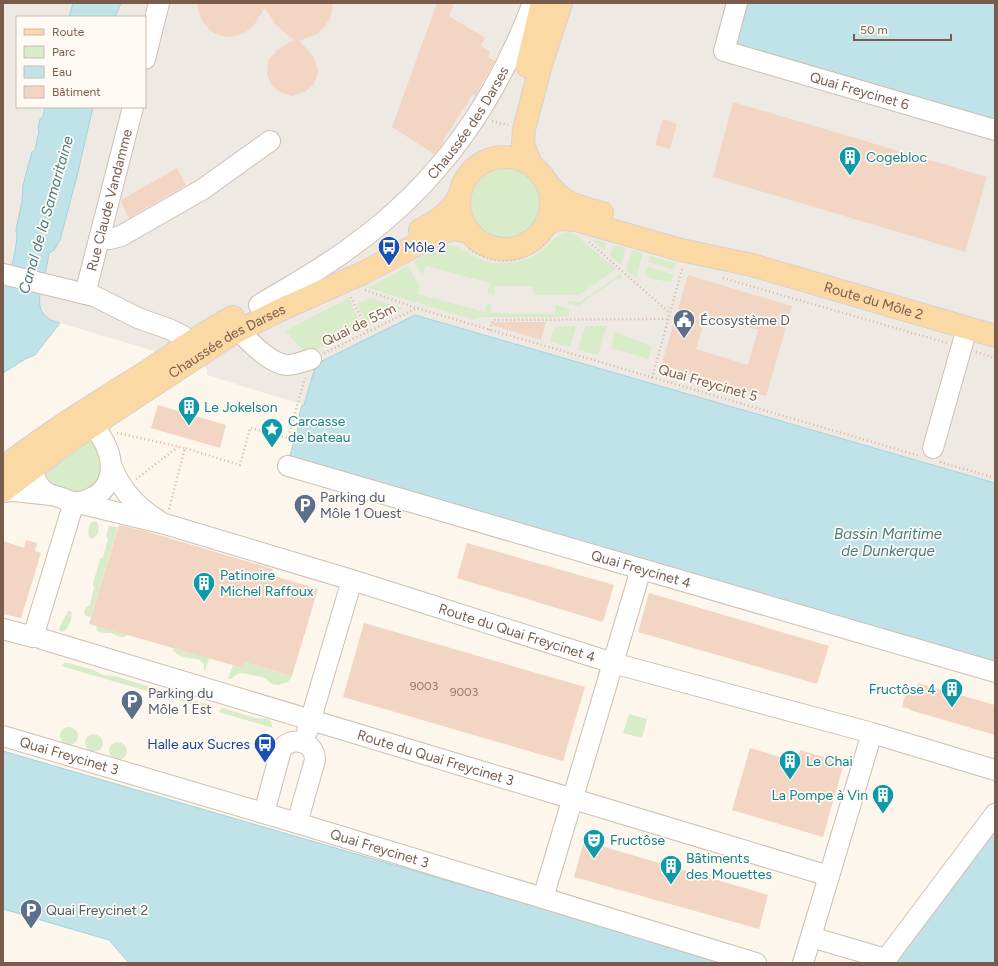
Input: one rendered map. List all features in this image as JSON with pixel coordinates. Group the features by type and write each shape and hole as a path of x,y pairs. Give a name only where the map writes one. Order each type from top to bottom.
{"main road":[{"name":"Chaussée des Darses","path":"490,158 503,148 508,138 542,3"},
{"path":"530,164 524,149 523,134 537,78 562,3"},
{"path":"508,156 521,159 530,164 546,181 551,205 549,230 538,235 522,246 508,249 498,249 467,239 460,216 458,198 460,189 467,176 477,165 490,158 508,156"},
{"name":"Route du Môle 2","path":"546,181 559,197 570,203 692,240 752,265 964,338 995,336"},
{"name":"Chaussée des Darses","path":"3,468 41,440 84,421 134,392 197,347 221,324 259,305 349,266 432,223 450,211 458,198"},
{"name":"Route du Môle 2","path":"549,230 561,219 576,220 681,250 752,265"},
{"name":"Chaussée des Darses","path":"197,347 239,331 280,310 362,273 437,234 454,229 467,239"},
{"name":"Chaussée des Darses","path":"3,491 69,441 84,421"}],"street":[{"path":"146,55 159,3"},
{"name":"Chaussée des Darses","path":"259,305 330,262 357,243 392,214 437,170 460,141 493,90 512,56 533,3"},
{"name":"Quai Freycinet 6","path":"737,3 724,51 995,130"},
{"name":"Rue Claude Vandamme","path":"85,294 133,108"},
{"path":"99,239 110,239 121,236 203,189 270,141"},
{"path":"3,274 85,294 102,300 138,318 169,329 197,347"},
{"path":"239,331 266,355 279,364 292,365 311,359"},
{"path":"932,455 964,338"},
{"path":"38,638 74,502 81,502 94,498 104,490 110,477 112,450 108,441 110,430 117,416 134,392"},
{"name":"Route du Quai Freycinet 4","path":"84,421 98,431 112,450 116,477 123,489 140,507 165,524"},
{"path":"41,440 33,457 33,468 38,484 44,491 52,495"},
{"name":"Quai Freycinet 4","path":"288,466 995,672"},
{"path":"3,491 52,495"},
{"name":"Route du Quai Freycinet 4","path":"52,495 74,502 165,524 352,580 613,663 872,733 995,770"},
{"path":"543,898 641,569"},
{"path":"304,743 352,580"},
{"name":"Route du Quai Freycinet 3","path":"3,629 38,638 829,876"},
{"path":"803,963 872,733"},
{"name":"Quai Freycinet 3","path":"3,736 297,822 756,963"},
{"path":"264,813 281,750 285,745 291,742 304,743 312,748 315,754 315,760 297,822"},
{"path":"811,937 885,961 995,814"}],"path":[{"path":"476,117 512,126"},
{"path":"467,239 480,256 496,260 512,260 528,256 535,252 549,230"},
{"path":"584,238 670,313"},
{"path":"652,378 684,261"},
{"path":"716,276 964,338 995,358"},
{"name":"Quai Freycinet 5","path":"367,285 360,289 416,308 652,378 932,455 995,478"},
{"path":"350,294 368,332"},
{"name":"Quai de 55m","path":"311,359 416,308"},
{"path":"489,330 493,320 668,319"},
{"path":"112,450 178,447 240,465 250,428 288,438 311,359"},
{"path":"123,489 178,447"},
{"path":"165,524 184,448"}],"shaded area":[{"path":"3,3 745,3 995,121 995,483 415,315 304,405 207,375 205,366 50,320 42,313 39,298 3,284"}],"green space":[{"path":"505,164 520,167 532,175 540,187 543,202 540,217 532,229 520,237 505,240 490,237 478,229 470,217 467,202 470,187 478,175 490,167"},
{"path":"570,232 577,236 616,269 579,295 533,295 533,286 495,286 495,294 487,293 490,283 426,266 423,274 414,261 436,249 452,245 481,260 500,263 518,262 535,255 558,236"},
{"path":"589,238 606,243 604,250"},
{"path":"613,245 626,248 621,265 610,256"},
{"path":"632,250 643,253 636,278 626,270"},
{"path":"650,256 676,263 674,270 648,262"},
{"path":"408,265 417,283 420,285 418,294 485,312 487,304 491,305 491,313 555,314 556,305 570,309 568,317 481,317 475,320 368,288"},
{"path":"647,267 673,274 671,283 644,276"},
{"path":"620,274 622,279 616,279 581,304 580,307 568,303 568,301 580,302"},
{"path":"349,298 362,327 307,354 285,331"},
{"path":"370,298 403,308 368,325 357,304"},
{"path":"576,326 570,347 550,342 554,327"},
{"path":"585,326 607,326 598,355 578,350"},
{"path":"615,332 652,346 649,359 611,348"},
{"path":"92,439 104,460 97,485 73,495 43,480 45,473"},
{"path":"96,521 99,529 96,536 91,539 88,533 89,527 91,523"},
{"path":"109,526 118,527 91,617 86,616 84,612 86,607 90,605 94,588 93,584 100,559 103,557 108,539 106,537"},
{"path":"68,611 71,611 71,620 67,629 62,632 59,630 60,626"},
{"path":"96,626 127,634 126,636 122,637 100,632 97,631"},
{"path":"173,648 209,658 205,672 204,664 201,661 181,656 173,650"},
{"path":"245,662 292,676 288,682 278,685 272,684 265,678 242,673 228,679 233,665 243,668"},
{"path":"64,663 93,670 103,675 115,676 213,706 212,710 61,666"},
{"path":"223,708 255,718 268,719 273,728 219,712 220,709"},
{"path":"629,714 647,719 642,738 623,733"},
{"path":"65,727 73,727 78,732 76,743 73,745 65,745 60,740 60,732"},
{"path":"90,734 98,734 103,739 101,750 98,752 90,752 85,747 85,739"},
{"path":"114,742 122,742 127,747 125,758 122,760 114,760 109,755 109,747"}],"water":[{"path":"73,3 121,3 115,16 69,16"},
{"path":"745,3 995,3 995,121 733,44"},
{"name":"Canal de la Samaritaine","path":"45,108 93,108 60,240 54,250 49,253 40,293 40,306 42,311 52,320 60,323 35,355 25,359 3,373 3,284 9,280 17,238 16,230 22,201 23,185 32,152 35,150 40,119 43,117"},
{"name":"Bassin Maritime de Dunkerque","path":"415,315 995,483 995,665 289,459 301,417 299,416 302,405 304,405 316,364"},
{"path":"3,751 730,963 129,963 109,940 3,909"},
{"path":"995,829 995,963 893,963"}],"building":[{"path":"197,3 333,3 331,17 325,26 317,34 299,41 312,54 316,63 318,72 315,82 305,92 291,96 278,91 271,84 267,75 268,61 277,50 294,40 276,25 265,8 254,25 246,32 236,36 225,37 214,33 206,26 200,17"},
{"path":"437,3 454,3 449,16 485,38 481,46 490,52 488,57 495,61 475,96 473,94 443,141 444,142 434,154 392,127"},
{"name":"Cogebloc","path":"733,102 987,177 965,252 713,177"},
{"path":"663,119 677,124 670,149 655,145"},
{"path":"177,168 186,185 129,218 121,200"},
{"name":"Écosystème D","path":"688,275 792,306 766,396 661,366","holes":["706,315 758,330 748,365 696,349"]},
{"path":"492,322 546,322 541,340 491,325"},
{"name":"Le Jokelson","path":"158,405 226,425 220,448 151,428"},
{"name":"Patinoire Michel Raffoux","path":"119,525 145,531 273,569 271,575 318,589 292,676 245,662 243,668 89,624"},
{"path":"26,540 37,543 35,551 41,553 21,618 3,614 3,541 24,548"},
{"path":"467,543 614,585 603,622 457,578"},
{"path":"649,593 829,646 817,684 638,632"},
{"path":"364,623 585,687 563,761 343,697"},
{"name":"Fructôse 4","path":"918,683 995,705 995,735 902,707 907,689 915,691"},
{"name":"Le Chai","path":"750,748 796,762 800,750 844,763 823,837 732,810"},
{"name":"Bâtiments des Mouettes","path":"584,841 768,895 759,929 574,877"}],"place":[{"name":"Cogebloc","path":"850,176"},
{"name":"Môle 2","path":"389,266"},
{"name":"Écosystème D","path":"684,340"},
{"name":"Le Jokelson","path":"189,426"},
{"name":"Carcasse de bateau","path":"272,448"},
{"name":"Parking du Môle 1 Ouest","path":"305,524"},
{"name":"Patinoire Michel Raffoux","path":"204,602"},
{"name":"Fructôse 4","path":"952,708"},
{"name":"Parking du Môle 1 Est","path":"132,720"},
{"name":"Halle aux Sucres","path":"265,764"},
{"name":"Le Chai","path":"790,780"},
{"name":"La Pompe à Vin","path":"883,814"},
{"name":"Fructôse","path":"594,860"},
{"name":"Bâtiments des Mouettes","path":"671,886"},
{"name":"Quai Freycinet 2","path":"31,930"}]}
